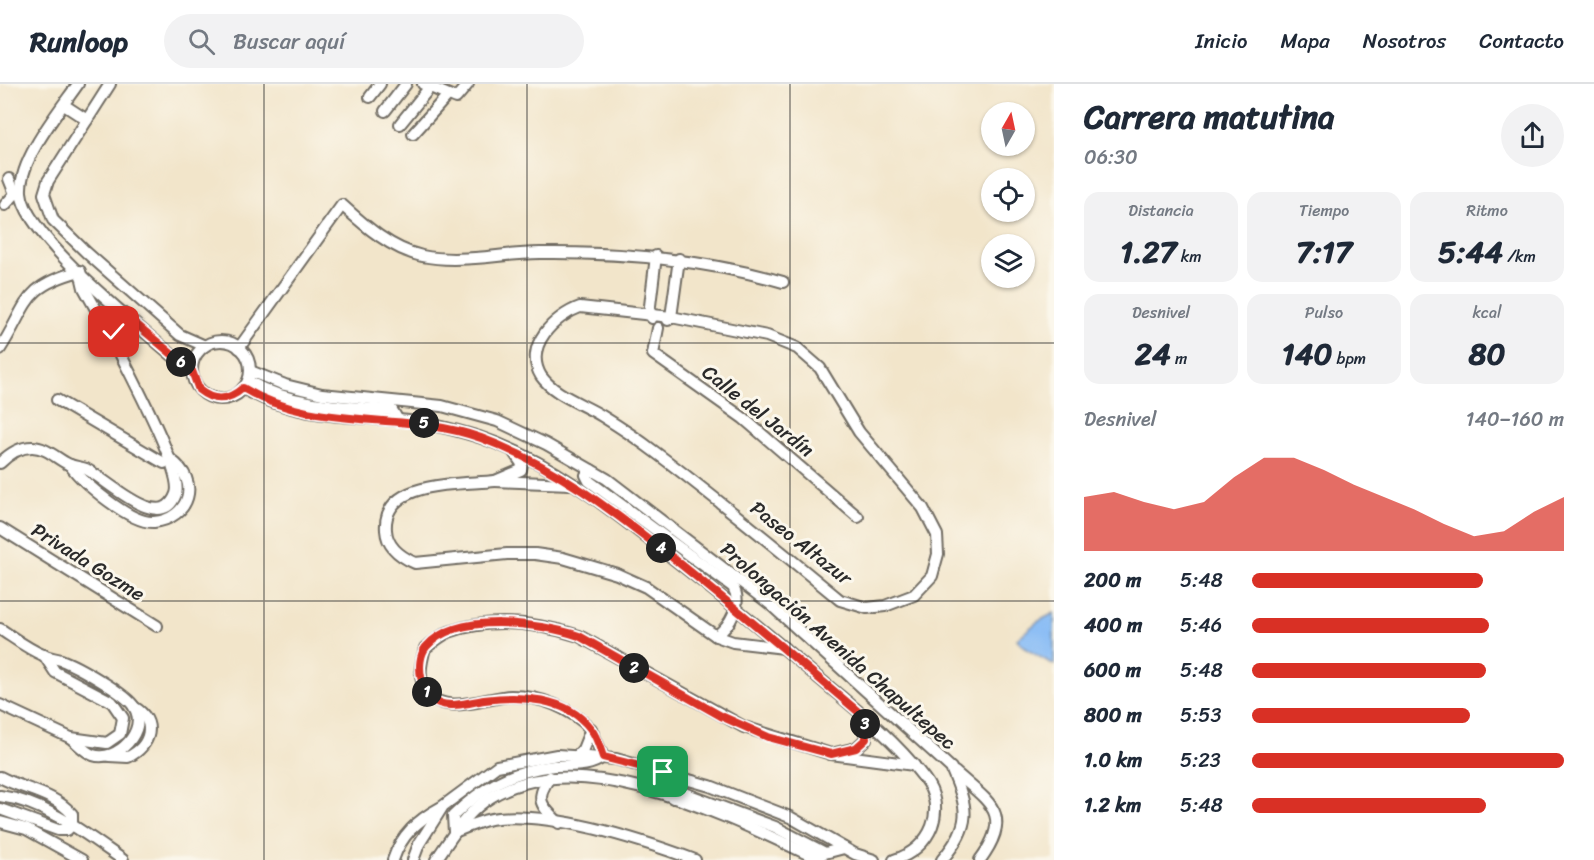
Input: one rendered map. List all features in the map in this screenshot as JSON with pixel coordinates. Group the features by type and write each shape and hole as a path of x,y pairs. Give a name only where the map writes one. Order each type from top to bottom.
{"street":[{"path":"78,84 34,151 22,178 21,192 26,208 50,244 136,324 192,371"},
{"path":"110,84 48,181 44,194 53,220 180,335 205,346 223,342 239,348 249,363 247,380 226,399 207,396 194,381 193,362 205,346"},
{"path":"370,97 380,84"},
{"path":"385,111 406,84"},
{"path":"400,124 427,86 456,98 468,84"},
{"path":"413,134 448,95"},
{"path":"64,105 87,120"},
{"path":"5,178 22,178"},
{"path":"2,204 15,194 5,178"},
{"path":"2,204 26,208"},
{"path":"239,348 342,205 386,240 404,250 422,256 450,259 588,252 656,256 750,272 783,282"},
{"path":"656,256 649,314 658,328 671,317 679,259"},
{"path":"0,463 16,451 34,446 45,449 70,465 85,469 139,504 155,509 164,508 173,502 178,489 171,460 115,343 84,288 80,272"},
{"path":"0,349 19,312 35,291 44,284 80,272"},
{"name":"Paseo Altazur","path":"580,307 671,317 737,329 782,341 797,348 819,368 859,432 923,508 937,535 938,554 932,576 914,595 885,606 867,608 840,600 654,452 602,416 553,388 541,376 536,361 539,344 550,324 564,313 580,307"},
{"path":"115,343 115,325 118,321 121,319 136,324"},
{"name":"Calle del Jardín","path":"658,328 653,354 743,418 858,517"},
{"name":"Prolongación Avenida Chapultepec","path":"247,380 263,401 299,412 418,422 478,437 510,449 574,484 735,606 862,715 914,765 934,793 935,815 931,831 925,840 911,852 894,860"},
{"name":"Prolongación Avenida Chapultepec","path":"247,380 285,385 322,394 442,406 497,421 546,444 591,470 676,530 770,604 951,768 964,801 966,820 942,860"},
{"path":"57,400 164,463 171,460"},
{"path":"495,481 521,470 522,464 519,458 510,449"},
{"path":"591,470 585,475 591,483 732,587 736,594 730,623 716,636"},
{"path":"574,484 495,481 409,491 396,500 389,510 385,523 386,535 393,548 403,558 415,563 535,554 590,565 646,587 716,636 733,642 785,648"},
{"name":"Privada Gozme","path":"0,528 157,626"},
{"path":"603,757 591,729 557,705 535,698 511,696 451,705 431,698 420,676 420,665 425,648 447,632 476,626 505,623 555,628 579,636 744,728 831,754 914,765"},
{"path":"0,629 44,656 63,660 124,697 134,706 137,722 132,736 124,746 106,755 91,754 71,738 0,705"},
{"path":"44,656 55,672 112,702 122,714 124,725 114,740 95,742 71,738"},
{"path":"831,754 856,748 866,739 862,715"},
{"path":"577,756 583,749 591,729"},
{"path":"393,860 403,839 420,819 443,806 497,766 557,755 603,757 710,786 790,817 844,848 874,860"},
{"path":"454,832 453,816 488,785 523,772 552,766 587,765 603,757"},
{"path":"951,768 987,801 997,819 998,828 980,860"},
{"path":"0,777 41,792 68,808 72,814 72,825 67,830 58,830 0,809"},
{"path":"550,777 541,789 540,800 559,823"},
{"path":"436,860 454,832 486,801 509,789 550,777 611,780 673,798 753,828 820,860"},
{"path":"673,798 670,794 676,789 693,794 775,827 825,853 844,848"},
{"path":"0,796 40,807 72,825 123,860"},
{"path":"413,860 419,844 443,806"},
{"path":"454,832 495,818 559,823 639,839 695,860"},
{"path":"0,822 26,829 82,860"}],"water":[{"path":"1054,613 1054,665 1026,649 1017,639 1037,622"}],"route":[{"path":"114,332 115,325 121,319 136,324 192,371 199,390 216,399 226,399 236,395 243,388 263,401 299,412 418,422 478,437 527,456 587,492 751,619 862,715 866,727 866,739 861,745 831,754 768,737 721,716 579,636 555,628 505,623 476,626 447,632 425,648 420,665 420,676 431,698 440,703 451,705 511,696 535,698 557,705 585,722 591,729 603,757 663,772"}]}
